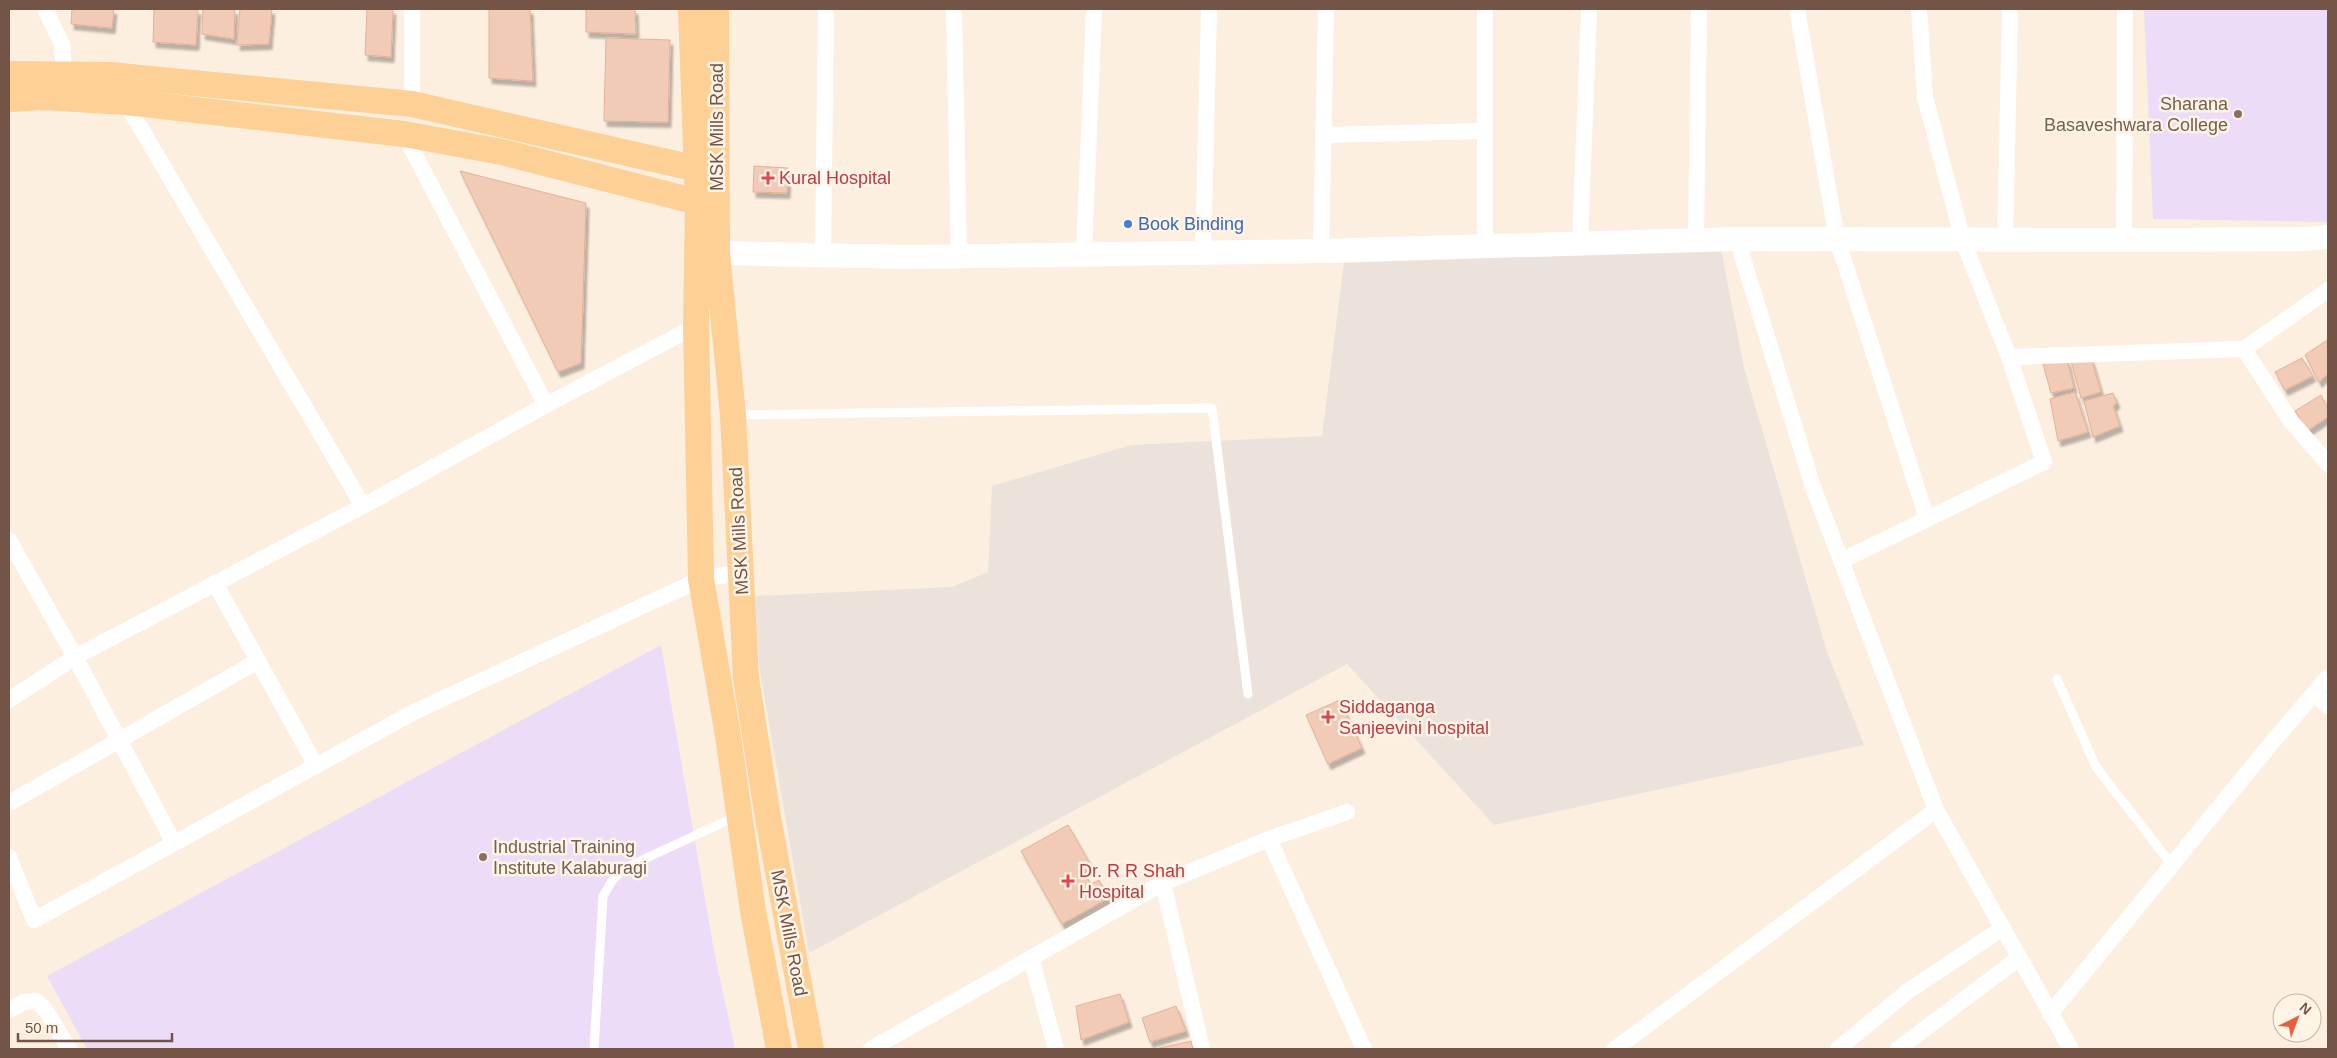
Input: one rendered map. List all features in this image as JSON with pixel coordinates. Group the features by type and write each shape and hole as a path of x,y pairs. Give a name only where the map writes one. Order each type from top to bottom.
{"main road":[{"name":"MSK Mills Road","path":"691,9 706,171 707,204 707,254 696,326 701,579 753,911 779,1049"},
{"name":"MSK Mills Road","path":"706,171 716,9"},
{"path":"9,74 65,73 110,75 412,104 706,171"},
{"path":"9,99 64,98 126,102 404,134 502,152 707,204"},
{"name":"MSK Mills Road","path":"707,254 733,415 746,678 768,818 811,1049"}],"street":[{"path":"45,9 62,44 65,73 64,98"},
{"path":"412,9 412,104"},
{"path":"823,256 826,9"},
{"path":"954,9 960,257"},
{"path":"1084,254 1094,9"},
{"path":"1204,252 1209,9"},
{"path":"1321,251 1326,9"},
{"path":"1485,9 1486,246"},
{"path":"1580,243 1588,9"},
{"path":"1696,239 1698,9"},
{"path":"1797,9 1837,239 1927,519"},
{"path":"1841,561 2044,462 2009,357 1962,240 1925,98 1919,9"},
{"path":"2006,240 2010,9"},
{"path":"2124,240 2125,9"},
{"path":"110,75 363,506"},
{"path":"1324,135 1485,131"},
{"path":"404,134 546,405"},
{"path":"707,254 960,257 1321,251 1737,238 2124,240 2302,239 2328,237"},
{"path":"1737,238 1812,487 1936,810 2069,1048"},
{"path":"2009,357 2244,349 2328,290"},
{"path":"9,700 75,657 363,506 546,405 696,326"},
{"path":"2244,349 2290,420 2328,464"},
{"path":"9,540 75,657 174,843"},
{"path":"9,857 34,920 414,712 701,579 740,572"},
{"path":"215,583 316,766"},
{"path":"9,803 258,661"},
{"path":"2050,1014 2328,677"},
{"path":"2314,694 2328,706"},
{"path":"1615,1049 1936,810"},
{"path":"871,1049 1163,883 1269,839 1347,812"},
{"path":"1269,839 1364,1049"},
{"path":"1163,883 1202,1049"},
{"path":"1838,1049 1908,991 2002,928"},
{"path":"1031,958 1056,1049"},
{"path":"1898,1049 2019,958"},
{"path":"9,1010 24,1002 36,1001 45,1009 69,1049"}],"lane":[{"path":"733,415 1212,408 1248,694"},
{"path":"2057,679 2096,767 2172,865"},
{"path":"594,1049 603,896 612,881 623,869 739,815"}],"shaded area":[{"name":"Sharana Basaveshwara College","path":"2144,9 2328,9 2328,222 2153,219"},
{"path":"1721,249 1744,368 1827,652 1864,745 1494,825 1347,664 809,953 759,666 755,596 952,587 988,572 992,486 1131,445 1322,436 1344,263"},
{"name":"Industrial Training Institute Kalaburagi","path":"661,645 714,951 735,1049 87,1049 47,976"}],"building":[{"path":"72,9 114,9 112,28 71,24"},
{"path":"154,9 198,9 196,45 153,42"},
{"path":"203,9 235,9 234,39 202,34"},
{"path":"240,9 272,9 269,44 237,45"},
{"path":"367,9 393,9 391,57 365,55"},
{"path":"489,9 530,9 533,81 489,78"},
{"path":"586,9 635,9 636,34 586,32"},
{"path":"606,38 670,40 668,122 604,121"},
{"path":"754,166 788,168 787,193 753,192"},
{"path":"460,171 586,203 581,363 558,372"},
{"path":"2327,340 2328,374 2319,382 2305,355"},
{"path":"2091,358 2101,392 2081,398 2071,361"},
{"path":"2302,358 2313,376 2285,390 2275,372"},
{"path":"2067,359 2074,388 2051,393 2043,364"},
{"path":"2075,392 2088,432 2058,441 2050,399"},
{"path":"2113,393 2117,403 2113,406 2120,426 2093,437 2084,401"},
{"path":"2321,395 2328,409 2328,417 2307,431 2295,411"},
{"path":"1340,700 1362,748 1328,764 1306,715"},
{"path":"1068,825 1092,867 1083,872 1091,884 1099,880 1109,898 1062,924 1021,851"},
{"path":"1120,994 1129,1022 1081,1040 1076,1006"},
{"path":"1176,1006 1186,1031 1150,1042 1142,1018"},
{"path":"1191,1041 1193,1049 1155,1049"}],"place":[{"name":"Sharana Basaveshwara College","path":"2238,114"},
{"name":"Kural Hospital","path":"768,178"},
{"name":"Book Binding","path":"1128,224"},
{"name":"Siddaganga Sanjeevini hospital","path":"1328,717"},
{"name":"Industrial Training Institute Kalaburagi","path":"483,857"},
{"name":"Dr. R R Shah Hospital","path":"1068,881"}]}
